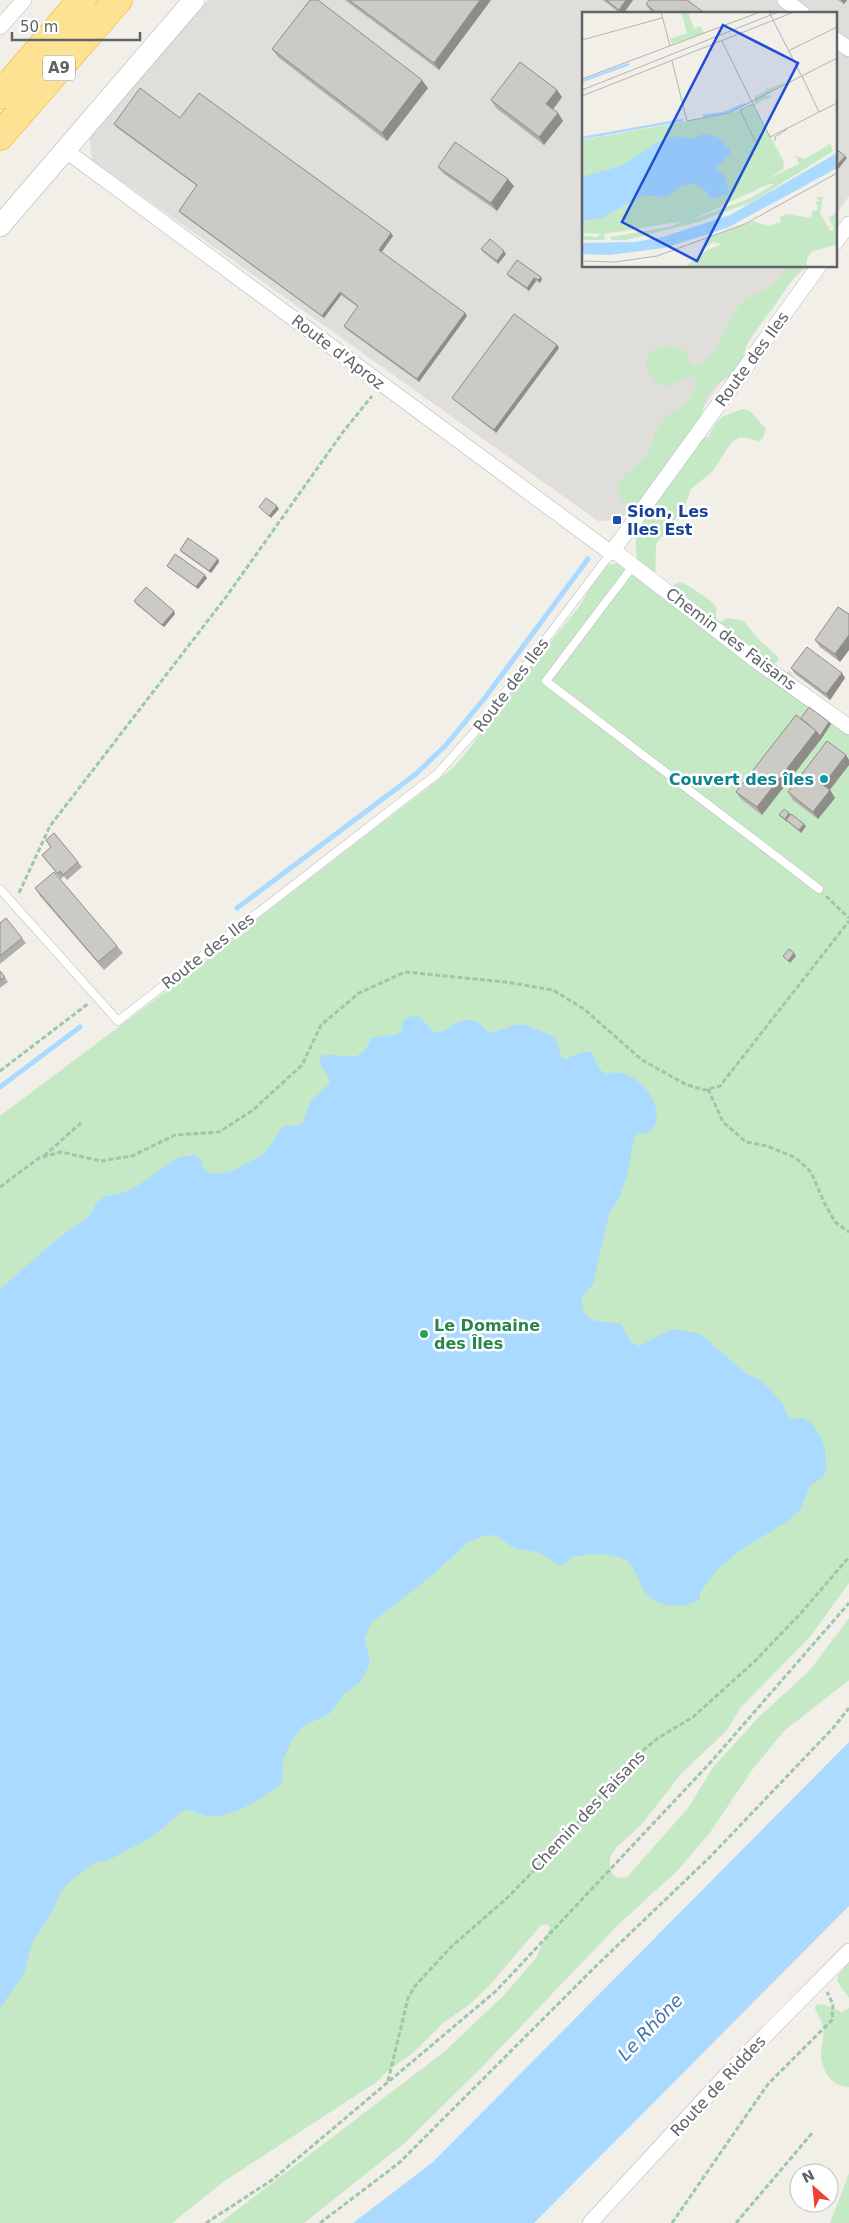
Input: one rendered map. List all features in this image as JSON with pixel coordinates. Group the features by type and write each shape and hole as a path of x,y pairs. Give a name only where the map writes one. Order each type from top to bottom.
{"highway":[{"name":"A9","path":"0,95 82,0"},
{"name":"A9","path":"0,136 118,0"}],"street":[{"path":"0,26 24,0"},
{"path":"0,226 194,0"},
{"path":"785,0 800,12"},
{"path":"836,40 849,49"},
{"name":"Route d'Aproz","path":"65,150 612,552"},
{"path":"836,242 849,224"},
{"name":"Route des Iles","path":"612,552 818,268"},
{"name":"Chemin des Faisans","path":"612,552 758,662 849,727"},
{"name":"Route de Riddes","path":"590,2223 732,2069 849,1951"}],"lane":[{"name":"Route des Iles","path":"96,998 118,1021 437,774 479,727 612,552"},
{"path":"633,566 546,681 819,889"},
{"path":"0,889 96,998"}],"path":[{"path":"14,905 28,870 50,826 226,597 348,426 381,384"},
{"path":"42,1158 61,1152 101,1161 132,1156 175,1135 219,1132 253,1110 302,1064 321,1025 359,993 405,972 505,982 553,990 584,1009 642,1060 686,1084 704,1090 720,1086 849,920 819,889"},
{"path":"0,1071 96,998"},
{"path":"708,1090 723,1122 746,1142 766,1146 796,1158 811,1172 835,1222 849,1232"},
{"path":"0,1187 42,1158 83,1121"},
{"name":"Chemin des Faisans","path":"388,2082 408,1998 415,1986 452,1946 506,1899 564,1840 628,1764 658,1738 693,1717 754,1662 801,1613 849,1557"},
{"path":"206,2223 272,2180 496,1992 710,1763 849,1603"},
{"path":"320,2223 399,2163 596,1966 710,1857 834,1727 849,1708"},
{"path":"672,2223 768,2084 832,2020 833,2004 820,1981"},
{"path":"736,2223 812,2132"}],"shaded area":[{"path":"208,0 849,0 849,196 836,215 836,12 582,12 582,268 800,268 631,512 616,520 598,521 92,160 89,135"}],"green space":[{"name":"Le Domaine des Îles","path":"784,268 806,268 793,280 754,332 738,369 711,389 702,414 703,432 705,437 708,437 722,417 742,409 750,411 766,429 763,438 759,441 741,437 733,441 713,471 691,489 684,508 656,544 655,581 665,591 679,582 686,585 715,605 716,618 720,622 728,618 744,621 756,637 779,659 767,673 777,676 790,671 794,677 792,690 849,731 849,1583 810,1637 741,1707 727,1730 681,1774 642,1824 617,1847 610,1857 612,1873 616,1878 627,1877 688,1808 714,1766 759,1717 810,1670 849,1618 849,1680 784,1731 752,1770 709,1834 677,1871 619,1924 482,2067 406,2142 304,2223 220,2223 444,2052 504,1995 536,1958 550,1928 547,1924 541,1925 489,1986 469,2005 443,2023 413,2053 386,2072 378,2081 223,2182 172,2223 0,2223 0,1116 196,969 238,934 452,769 470,748 530,662 539,656 579,607 600,572 607,565 637,560 634,521 619,496 616,487 646,456 660,424 690,398 696,384 694,376 687,377 665,387 651,376 646,359 654,350 668,345 684,351 691,363 696,366 712,354 718,346 729,321 740,305 773,284 783,273"},
{"path":"849,1962 849,1998 837,1981 838,1975"},
{"path":"822,2004 842,2012 849,2008 849,2087 833,2081 823,2067 821,2055 824,2034 821,2020 815,2009 816,2005"},
{"path":"849,2173 849,2223 830,2223 834,2213 839,2213 839,2200"}],"water":[{"path":"413,1016 420,1017 433,1032 443,1031 456,1023 466,1020 478,1022 491,1033 515,1025 526,1025 555,1037 562,1058 566,1059 578,1054 591,1052 600,1069 606,1074 618,1073 630,1076 640,1083 649,1093 654,1104 657,1115 655,1125 648,1133 639,1133 634,1137 628,1172 619,1198 609,1214 593,1284 582,1297 584,1313 593,1320 621,1324 631,1342 639,1346 668,1331 677,1329 700,1334 747,1374 762,1381 783,1404 789,1419 802,1418 812,1423 825,1446 826,1472 823,1477 810,1486 800,1510 788,1521 739,1551 716,1571 699,1594 700,1600 686,1605 672,1606 652,1598 643,1589 629,1563 619,1557 605,1554 585,1555 571,1557 567,1563 559,1565 538,1552 516,1549 495,1535 484,1536 468,1542 434,1574 371,1623 365,1638 370,1663 366,1672 359,1683 345,1693 329,1714 303,1726 293,1738 283,1760 282,1783 267,1795 236,1811 216,1816 207,1816 184,1810 153,1836 109,1860 94,1863 68,1883 60,1893 53,1910 32,1943 24,1974 0,2008 0,1289 55,1241 90,1215 97,1202 106,1196 119,1194 134,1188 179,1157 194,1155 201,1160 204,1169 210,1173 219,1174 239,1167 258,1157 268,1149 284,1127 299,1125 303,1122 310,1102 330,1083 319,1059 323,1055 357,1056 367,1047 371,1038 397,1034 402,1030 403,1020"},
{"name":"Le Rhône","path":"849,1742 849,1906 534,2223 353,2223 433,2162"}],"building":[{"path":"310,0 318,0 422,80 382,133 272,49"},
{"path":"349,0 480,0 434,63"},
{"path":"606,0 626,0 619,10"},
{"path":"649,0 687,0 703,12 656,12 646,4"},
{"path":"520,62 557,90 546,104 558,113 539,137 491,100"},
{"path":"140,88 180,118 199,93 391,233 379,250 465,313 417,379 344,326 358,306 340,292 322,316 179,211 197,185 114,124"},
{"path":"455,142 508,179 491,203 438,167"},
{"path":"836,149 845,156 836,167"},
{"path":"490,239 504,251 497,261 481,249"},
{"path":"517,260 541,277 538,280 534,278 527,288 507,274"},
{"path":"514,314 557,345 494,430 452,398"},
{"path":"266,498 277,506 269,516 259,507"},
{"path":"188,538 218,559 209,571 180,550"},
{"path":"175,554 205,575 196,587 167,566"},
{"path":"146,587 174,611 162,625 134,601"},
{"path":"838,607 849,614 849,635 835,654 815,640"},
{"path":"807,647 842,673 826,694 791,668"},
{"path":"809,707 829,722 820,736 801,718"},
{"path":"796,715 816,731 757,807 736,792"},
{"name":"Couvert des îles","path":"827,741 846,755 823,785 830,790 813,812 788,792"},
{"path":"784,809 789,813 785,819 779,815"},
{"path":"791,814 804,824 799,830 786,820"},
{"path":"54,833 78,862 63,875 60,871 58,874 42,855 51,847 46,840"},
{"path":"54,872 117,946 98,962 35,888"},
{"path":"6,918 22,938 0,956 0,923"},
{"path":"789,949 794,953 788,961 783,956"},
{"path":"0,971 5,977 0,980"}],"waterway":[{"path":"237,908 416,774 446,745 484,699 588,559"},
{"path":"0,1087 80,1027"}],"place":[{"name":"Sion, Les Iles Est","path":"617,520"},
{"name":"Couvert des îles","path":"824,779"},
{"name":"Le Domaine des Îles","path":"424,1334"}]}
